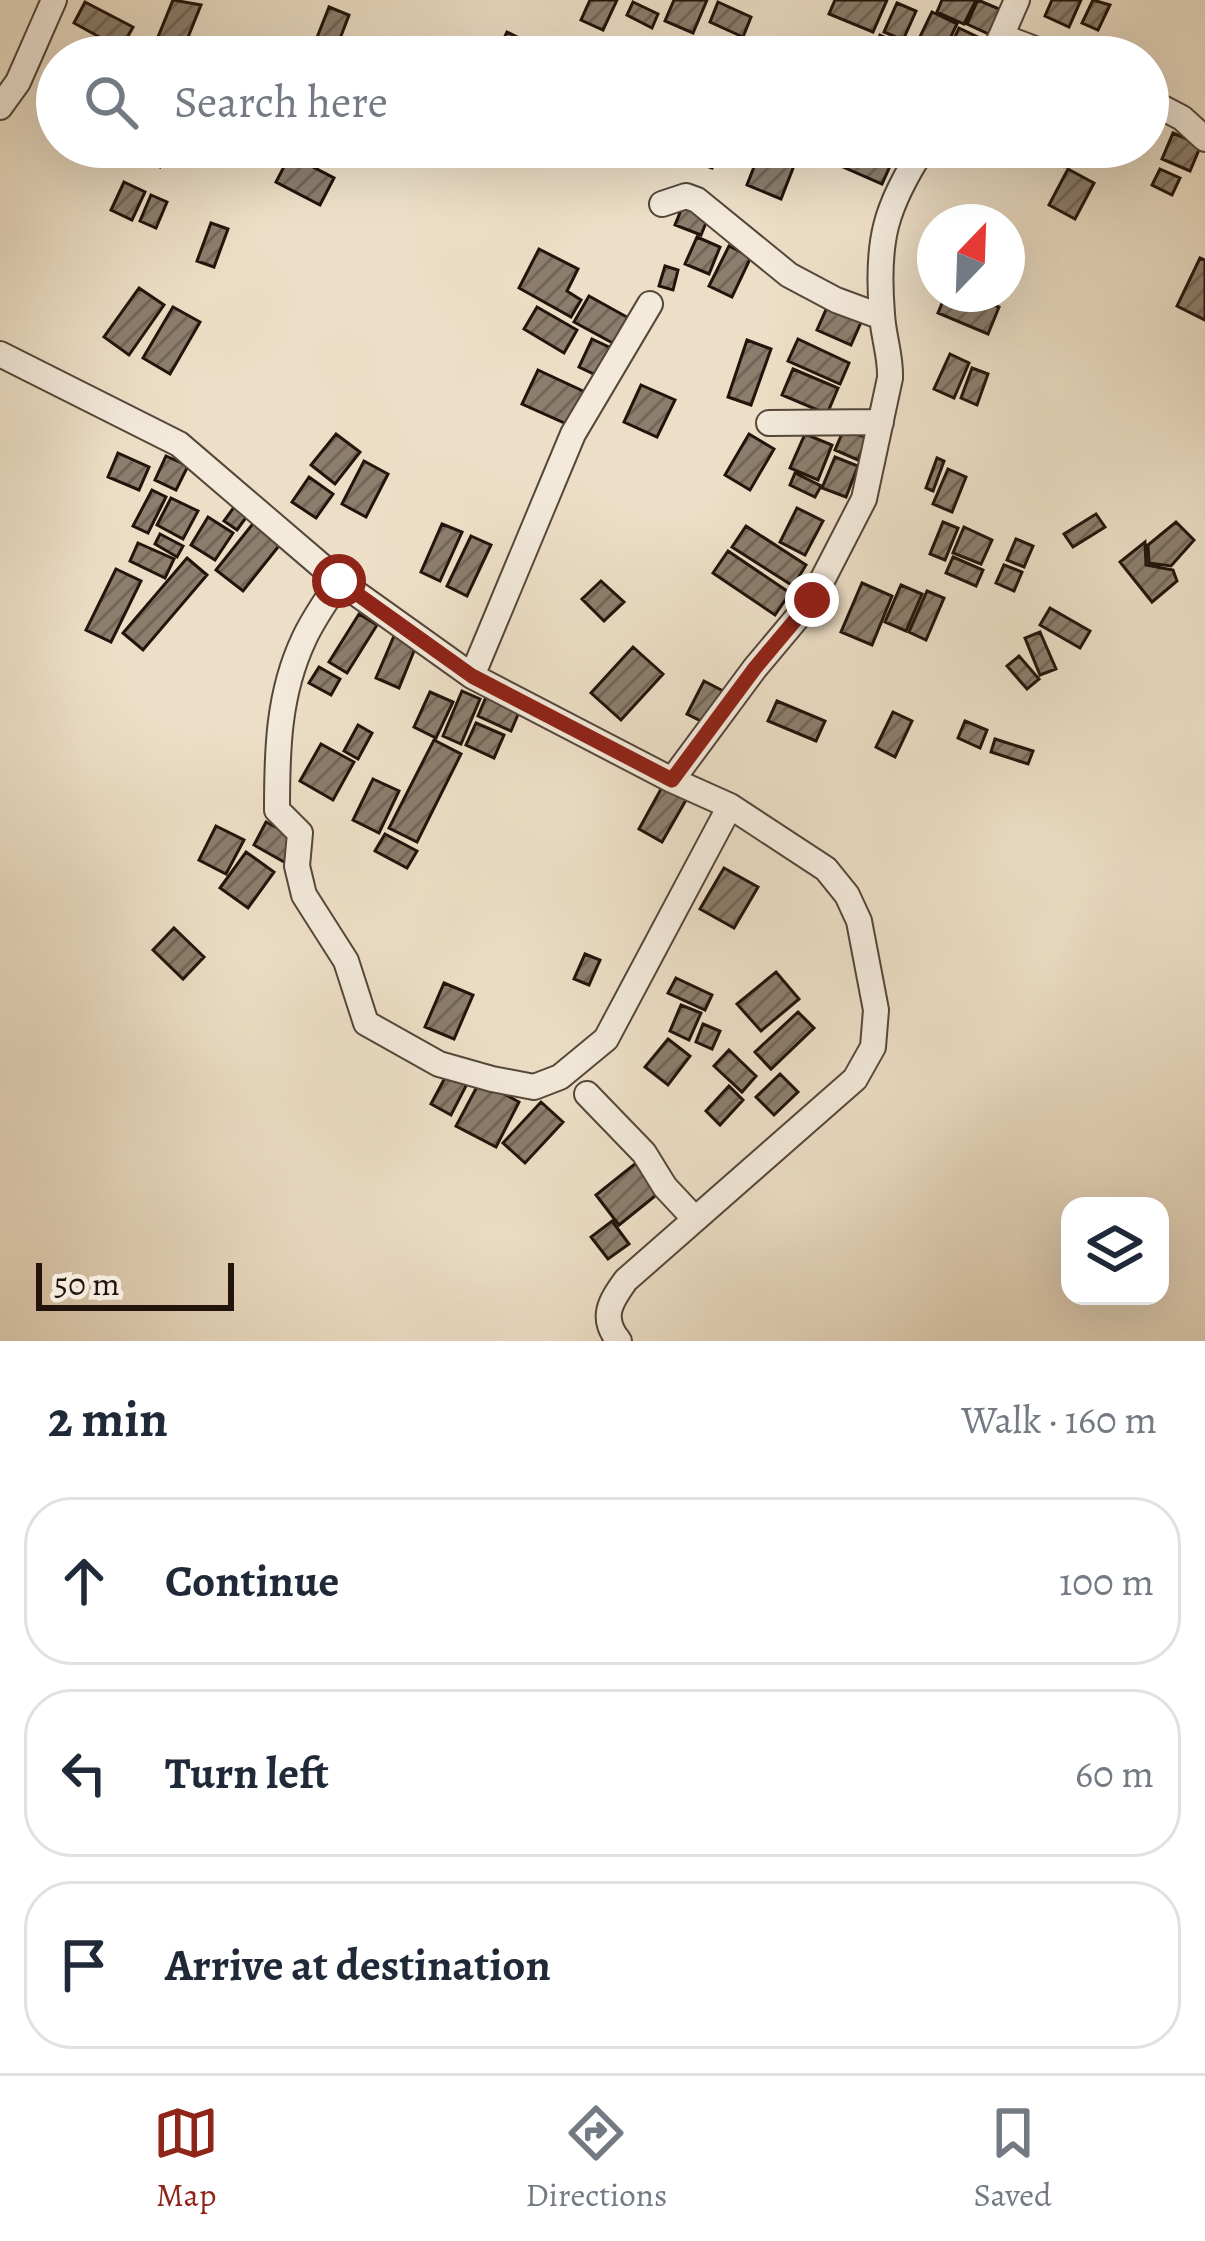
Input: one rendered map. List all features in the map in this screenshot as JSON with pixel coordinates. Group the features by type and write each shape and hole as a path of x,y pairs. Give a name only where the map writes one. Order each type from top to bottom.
{"street":[{"path":"39,36 54,0"},
{"path":"1002,36 1017,0"},
{"path":"0,107 19,82 36,42"},
{"path":"1169,111 1205,139"},
{"path":"672,780 812,600 864,499 891,358 881,317 882,235 896,189 911,168"},
{"path":"662,204 686,196 697,200 810,288 881,317"},
{"path":"472,676 573,434 650,304"},
{"path":"0,354 179,444 339,581 472,676 730,806 826,868 847,895 869,962 876,1010 873,1047 855,1079 626,1280 608,1304 609,1328 620,1341"},
{"path":"769,423 881,422"},
{"path":"339,581 303,640 288,686 278,729 277,810 300,833 297,866 304,895 346,962 366,1023 439,1064 474,1074 534,1087 560,1077 606,1039 730,806"},
{"path":"586,1094 644,1154 665,1187 694,1218"}],"building":[{"path":"173,0 201,5 188,36 158,36"},
{"path":"590,0 617,0 603,30 581,20"},
{"path":"674,0 707,0 693,33 665,21"},
{"path":"835,0 887,0 873,32 829,14"},
{"path":"942,0 976,0 964,24 937,12"},
{"path":"978,0 1004,11 993,36 967,24"},
{"path":"1052,0 1081,0 1069,27 1045,16"},
{"path":"1093,0 1110,5 1098,30 1082,23"},
{"path":"85,2 133,27 128,36 98,36 74,23"},
{"path":"633,2 658,14 652,28 627,15"},
{"path":"718,2 751,17 743,36 710,22"},
{"path":"897,3 916,11 905,36 884,32"},
{"path":"329,7 349,15 341,36 318,36"},
{"path":"932,12 957,24 951,36 920,36"},
{"path":"1173,133 1201,145 1190,171 1169,162"},
{"path":"283,168 315,168 334,178 320,205 276,182"},
{"path":"754,168 793,168 781,199 747,185"},
{"path":"845,168 889,168 882,184"},
{"path":"1068,169 1094,183 1075,219 1049,205"},
{"path":"1160,169 1180,178 1172,195 1152,185"},
{"path":"124,182 145,192 132,220 111,210"},
{"path":"151,195 167,202 156,228 140,221"},
{"path":"684,203 710,213 701,235 675,225"},
{"path":"211,223 228,229 214,267 197,261"},
{"path":"697,237 720,247 709,274 685,264"},
{"path":"729,246 751,257 732,297 709,286"},
{"path":"539,249 578,269 567,291 581,300 571,317 519,288"},
{"path":"1200,258 1205,260 1205,320 1177,306"},
{"path":"665,266 678,270 673,290 659,286"},
{"path":"139,288 164,305 129,355 104,337"},
{"path":"589,296 634,321 620,347 574,322"},
{"path":"828,305 862,320 851,345 817,330"},
{"path":"173,307 200,322 170,374 143,358"},
{"path":"537,307 577,330 564,353 524,329"},
{"path":"938,312 997,312 988,334"},
{"path":"592,339 611,348 598,376 579,367"},
{"path":"798,339 849,363 840,384 788,361"},
{"path":"747,340 771,349 751,405 728,397"},
{"path":"950,354 969,363 954,398 934,389"},
{"path":"972,368 988,374 977,405 961,398"},
{"path":"793,369 838,388 827,414 782,395"},
{"path":"538,370 585,392 569,425 522,404"},
{"path":"641,385 675,400 657,437 624,422"},
{"path":"844,429 867,438 858,460 835,450"},
{"path":"336,434 360,452 335,484 311,465"},
{"path":"749,434 774,449 750,490 725,475"},
{"path":"805,434 832,445 818,480 790,468"},
{"path":"118,453 149,467 139,490 108,477"},
{"path":"166,456 188,466 176,490 155,480"},
{"path":"835,457 858,466 846,497 822,488"},
{"path":"937,458 944,461 933,491 926,488"},
{"path":"364,461 388,474 366,517 342,504"},
{"path":"948,469 966,477 952,512 933,504"},
{"path":"795,473 821,486 815,497 790,485"},
{"path":"309,477 333,494 316,518 292,502"},
{"path":"152,490 166,497 148,533 133,526"},
{"path":"171,498 198,511 183,539 157,525"},
{"path":"237,503 250,512 237,530 224,521"},
{"path":"797,508 823,521 805,555 780,542"},
{"path":"1096,514 1105,527 1073,547 1064,534"},
{"path":"208,517 233,533 215,560 191,545"},
{"path":"255,521 282,542 243,591 216,570"},
{"path":"943,522 958,528 945,560 930,554"},
{"path":"1176,522 1194,540 1171,566 1149,563 1148,545"},
{"path":"442,524 462,532 440,581 421,572"},
{"path":"746,526 806,565 793,586 732,547"},
{"path":"964,527 992,540 981,564 953,553"},
{"path":"160,534 183,546 177,557 155,544"},
{"path":"471,536 491,545 467,596 447,586"},
{"path":"1016,539 1033,546 1024,567 1007,560"},
{"path":"1145,542 1146,565 1173,570 1177,581 1152,602 1120,562"},
{"path":"138,543 174,559 165,578 130,561"},
{"path":"728,551 790,593 775,615 713,573"},
{"path":"953,557 983,570 976,586 946,573"},
{"path":"187,558 207,575 143,650 123,633"},
{"path":"1004,565 1022,572 1014,591 996,583"},
{"path":"116,569 141,581 111,642 86,630"},
{"path":"601,581 624,602 604,621 582,599"},
{"path":"862,583 892,596 872,645 841,632"},
{"path":"901,585 922,594 906,631 885,622"},
{"path":"927,591 944,598 926,640 909,632"},
{"path":"1050,608 1090,631 1080,648 1040,625"},
{"path":"359,614 377,625 347,673 329,662"},
{"path":"1040,632 1056,669 1040,675 1025,638"},
{"path":"394,636 416,646 399,688 376,678"},
{"path":"633,647 663,674 621,720 591,693"},
{"path":"1019,656 1039,679 1027,689 1007,666"},
{"path":"319,667 340,679 331,695 309,683"},
{"path":"704,681 725,692 709,725 687,714"},
{"path":"462,691 480,699 461,744 443,736"},
{"path":"430,692 453,702 436,738 414,727"},
{"path":"486,697 519,712 511,731 478,716"},
{"path":"777,701 825,721 816,741 768,721"},
{"path":"893,712 912,721 895,757 876,747"},
{"path":"965,721 987,730 980,748 958,738"},
{"path":"476,723 504,735 494,758 466,745"},
{"path":"358,725 372,733 358,759 344,751"},
{"path":"995,739 1033,751 1028,764 991,752"},
{"path":"434,740 461,754 417,842 389,828"},
{"path":"321,744 354,762 333,800 300,781"},
{"path":"373,779 399,791 379,833 353,820"},
{"path":"666,780 690,793 662,842 639,829"},
{"path":"266,822 296,838 284,862 254,845"},
{"path":"216,826 244,840 226,874 199,860"},
{"path":"385,834 417,851 407,868 375,851"},
{"path":"246,852 274,872 248,908 220,888"},
{"path":"724,868 758,887 734,928 700,909"},
{"path":"174,928 204,957 183,979 153,950"},
{"path":"585,954 600,960 589,985 574,979"},
{"path":"776,972 799,999 761,1031 737,1004"},
{"path":"676,978 712,995 705,1010 668,993"},
{"path":"444,983 473,995 454,1039 425,1027"},
{"path":"681,1005 701,1013 689,1040 670,1031"},
{"path":"798,1012 814,1028 771,1069 755,1052"},
{"path":"703,1024 720,1031 712,1049 696,1042"},
{"path":"668,1039 690,1056 668,1085 645,1067"},
{"path":"729,1050 756,1076 742,1092 714,1066"},
{"path":"447,1074 467,1084 451,1115 431,1104"},
{"path":"780,1074 798,1092 774,1115 756,1097"},
{"path":"480,1081 519,1102 496,1147 456,1126"},
{"path":"729,1086 743,1100 720,1125 706,1111"},
{"path":"541,1102 563,1122 525,1163 503,1143"},
{"path":"636,1163 660,1192 619,1225 596,1195"},
{"path":"612,1221 629,1244 608,1259 591,1237"}],"route":[{"path":"339,581 472,676 672,780 812,600"}]}
